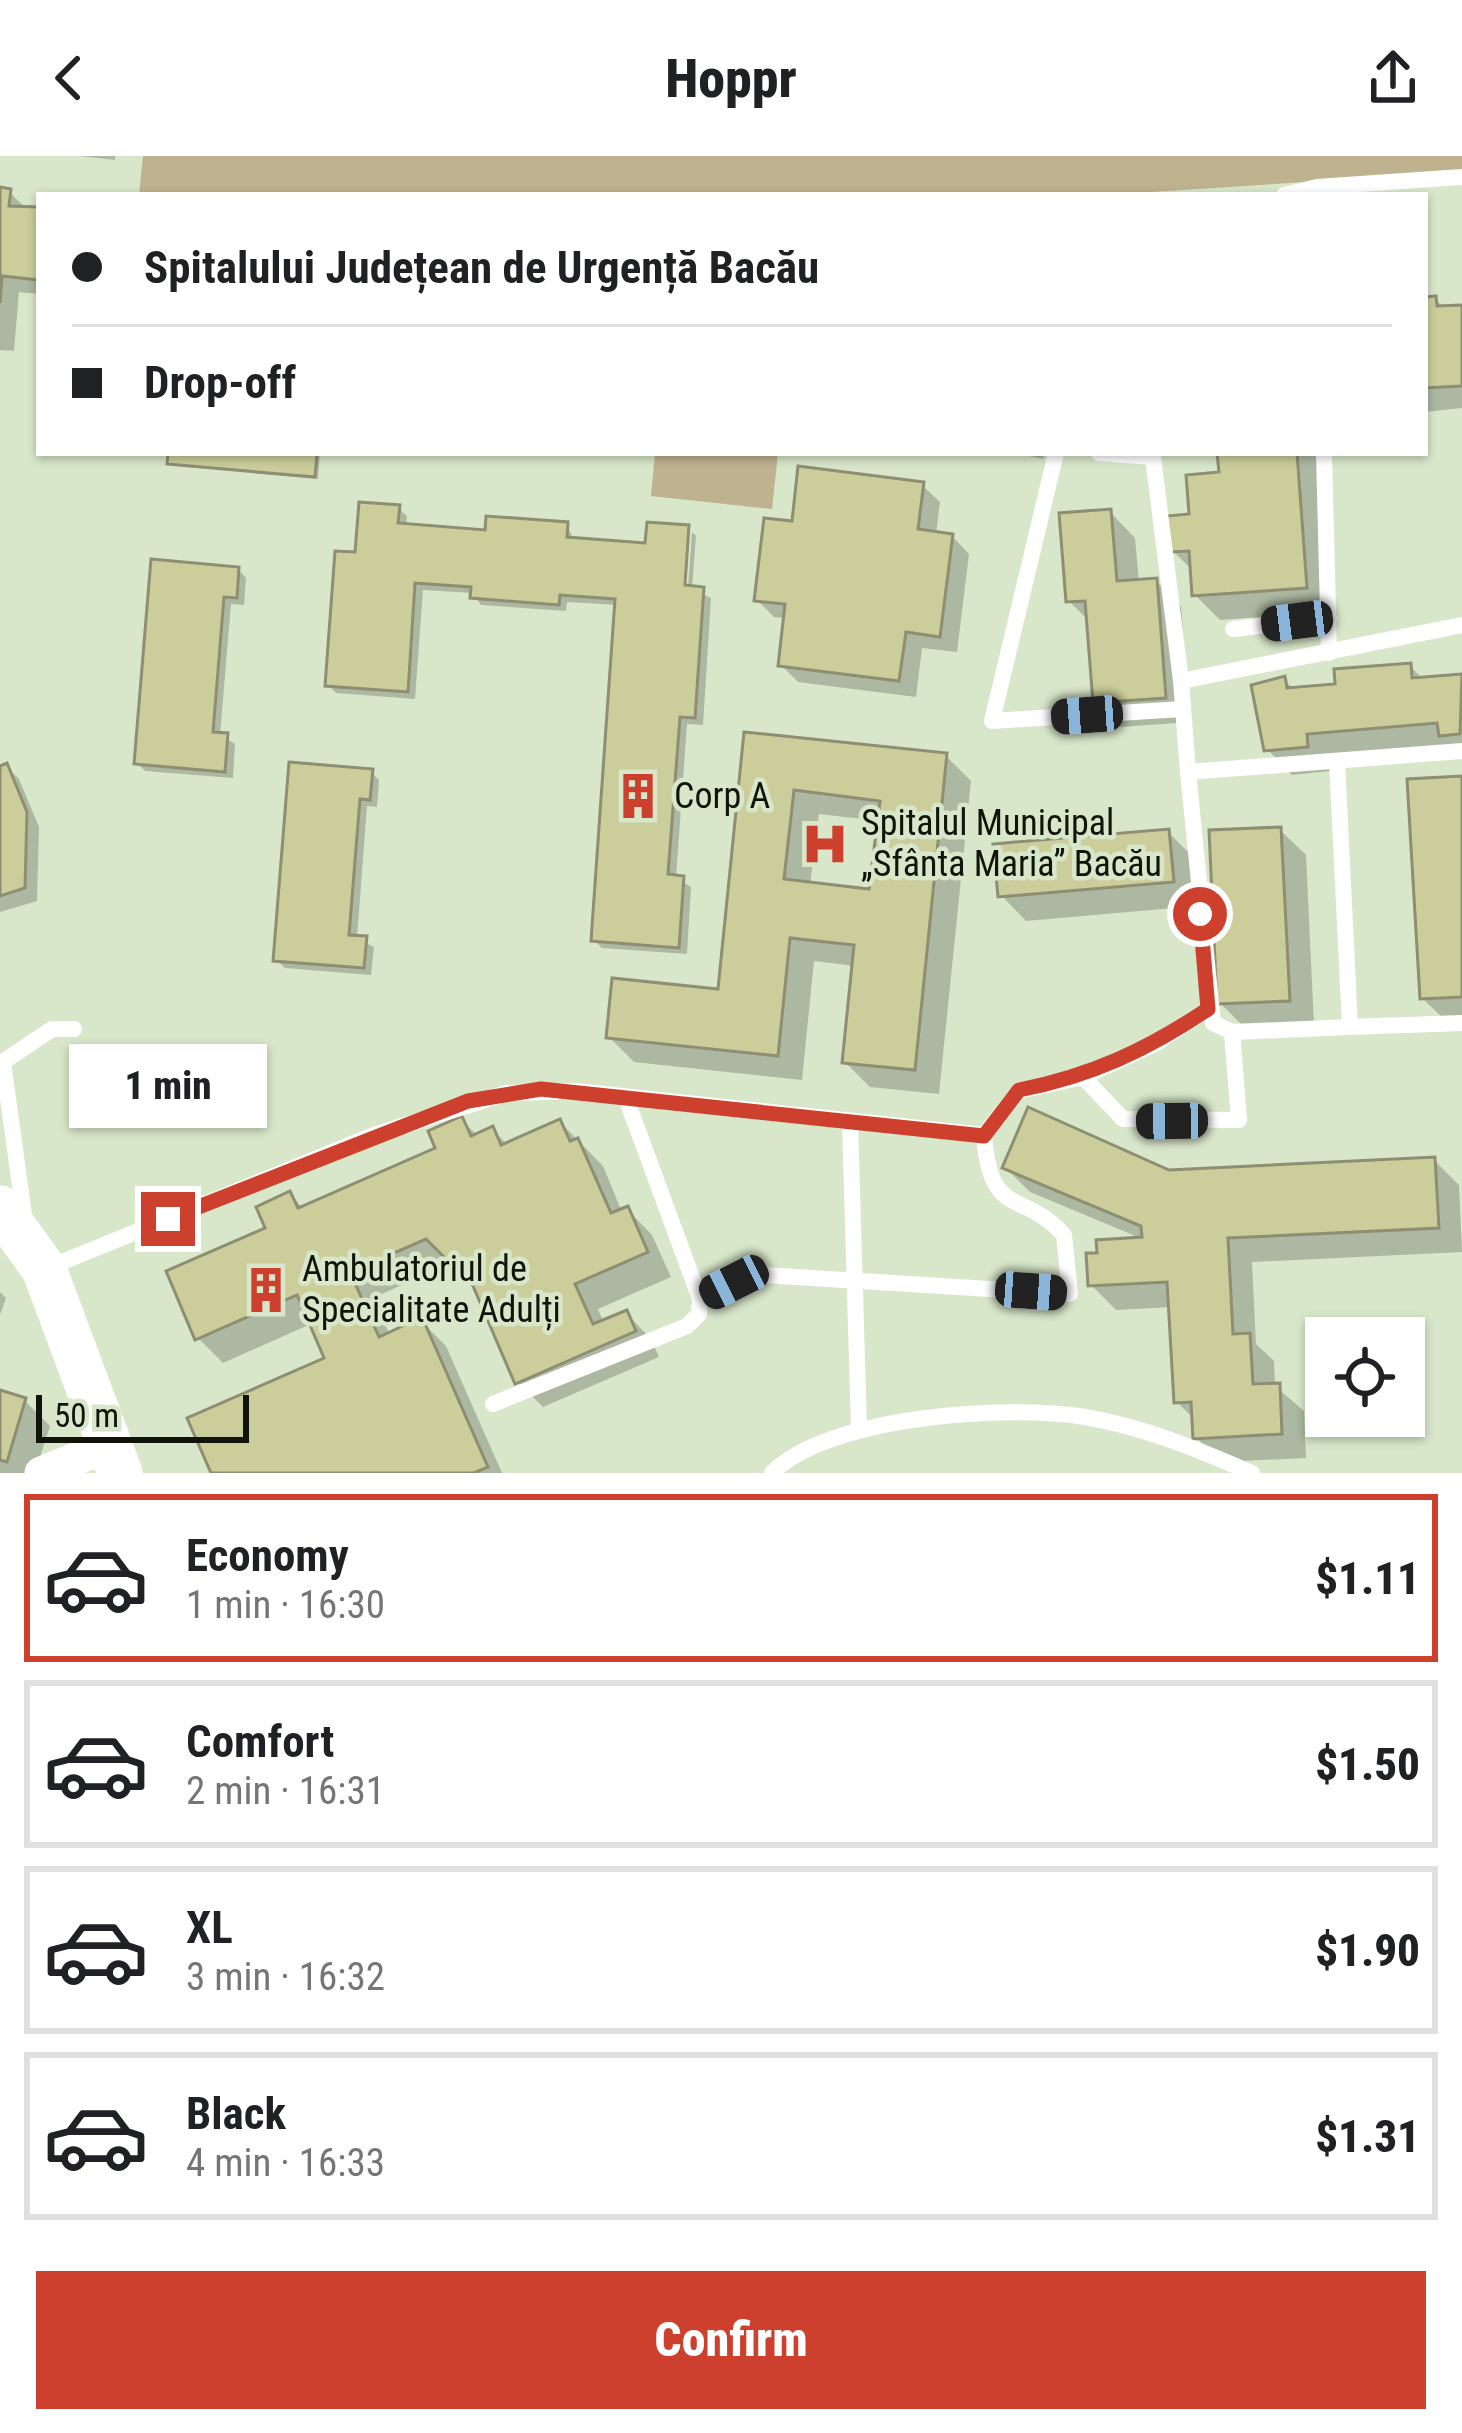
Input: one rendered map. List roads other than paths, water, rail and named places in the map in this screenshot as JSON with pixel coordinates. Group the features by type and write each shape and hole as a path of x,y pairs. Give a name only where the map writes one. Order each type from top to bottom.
{"street":[{"path":"0,1208 24,1249 115,1459 41,1473"}],"lane":[{"path":"1317,191 1462,178"},
{"path":"1055,456 992,721 1182,709"},
{"path":"1131,456 1153,458 1181,681 1208,1009 1213,1023 1232,1032 1462,1024"},
{"path":"1324,456 1329,653"},
{"path":"1233,629 1329,618"},
{"path":"1181,681 1462,626"},
{"path":"1188,772 1462,751"},
{"path":"1336,761 1350,1027"},
{"path":"700,1299 734,1282 764,1275 1070,1294 1064,1235 1000,1193 991,1178 984,1136 1019,1090 1083,1077 1156,1044 1208,1009"},
{"path":"74,1029 52,1029 2,1063 24,1249 468,1101 541,1089 984,1136"},
{"path":"1083,1077 1123,1119 1239,1120 1232,1032"},
{"path":"493,1404 687,1327 699,1314 700,1299 626,1098"},
{"path":"850,1121 859,1428"},
{"path":"772,1473 804,1448 859,1428 1027,1414 1081,1417 1158,1434 1252,1473"}],"place":[{"name":"Corp A","path":"638,796"},
{"name":"Spitalul Municipal „Sfânta Maria” Bacău","path":"825,844"},
{"name":"Ambulatoriul de Specialitate Adulți","path":"266,1290"}]}
